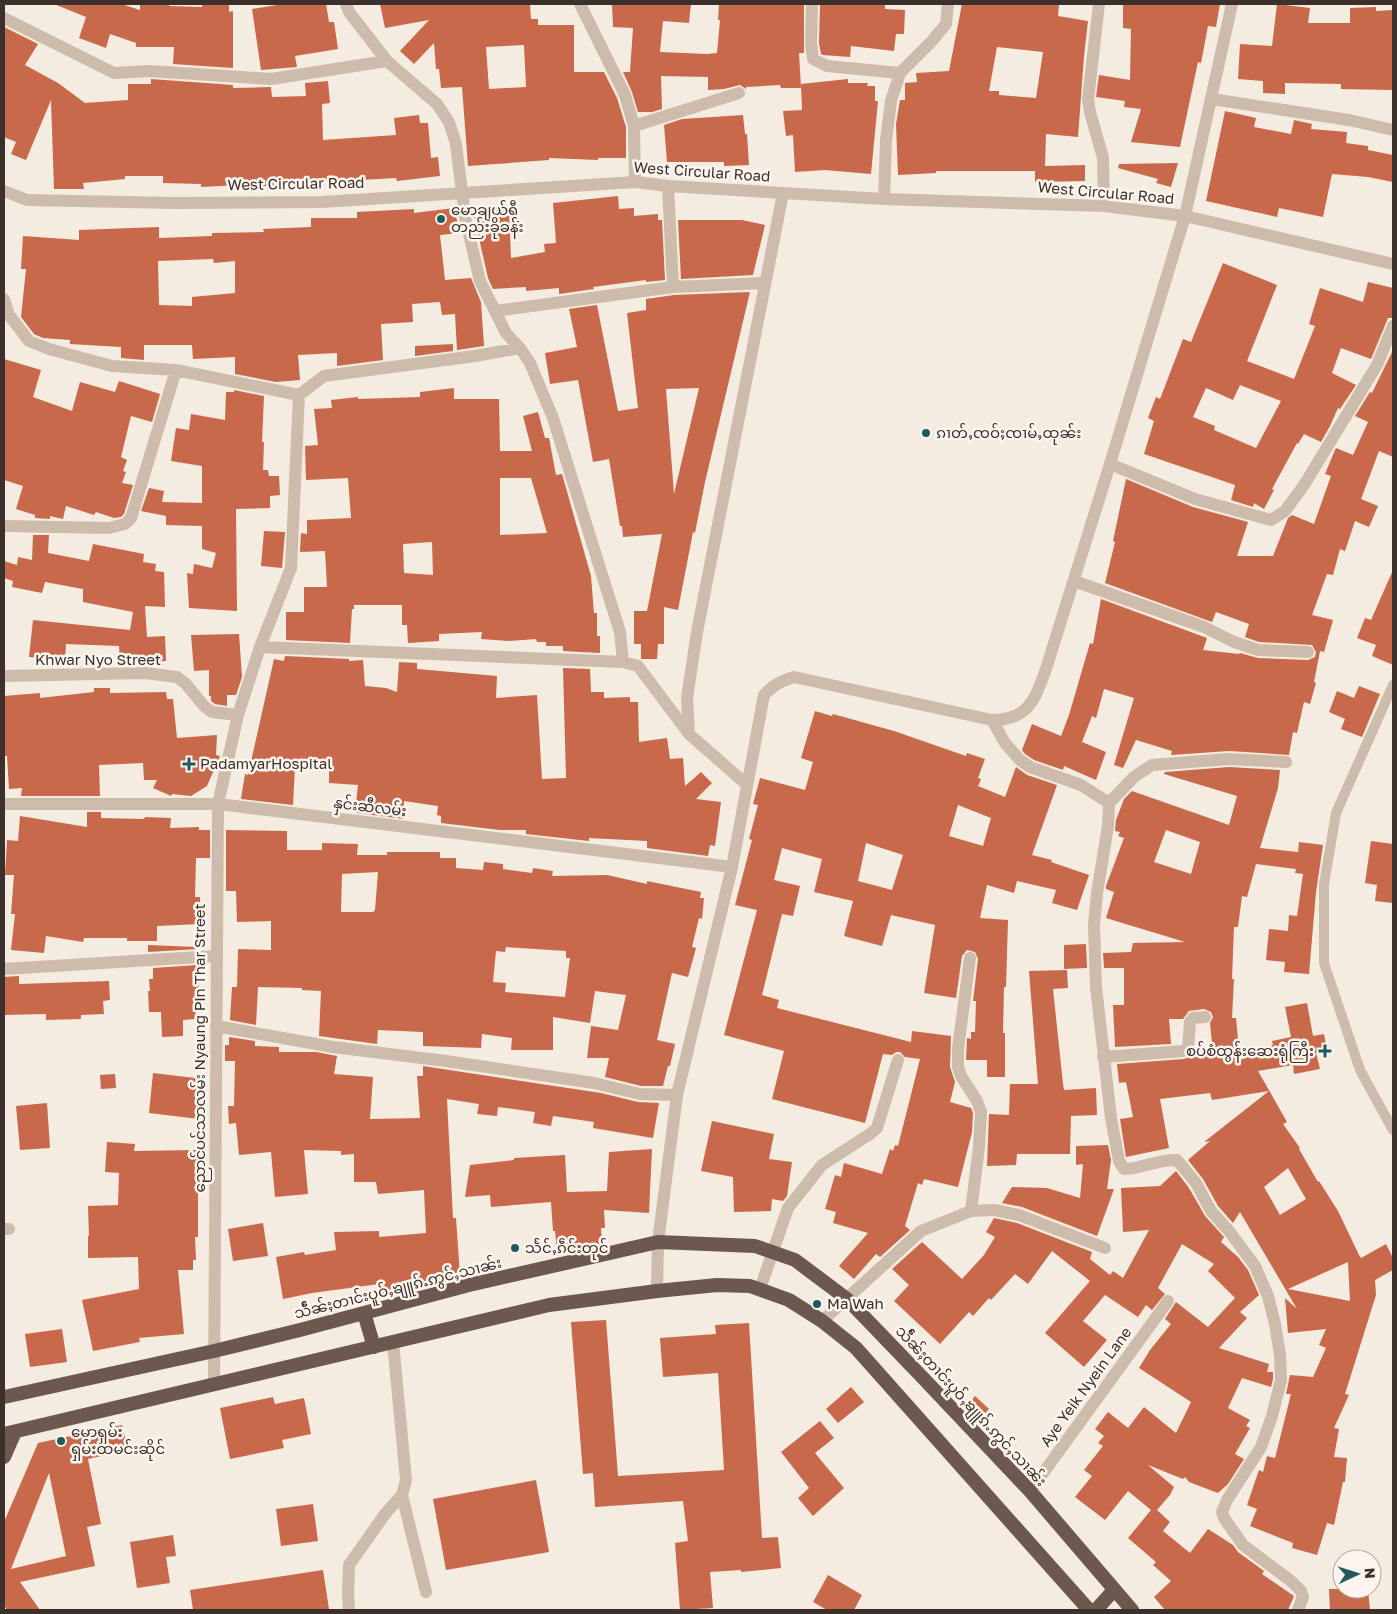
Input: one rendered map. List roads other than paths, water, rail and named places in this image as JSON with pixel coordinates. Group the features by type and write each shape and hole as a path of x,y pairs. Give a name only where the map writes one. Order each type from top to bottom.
{"highway":[{"name":"သဵႅၼ်ႈတၢင်းပူဝ်ႇၶျူၵ်ႉဢွင်ႇသၢၼ်း","path":"4,1396 214,1351 469,1285 658,1242 755,1246 794,1260 847,1299 1030,1491 1132,1610"},
{"path":"4,1456 10,1433 549,1305 717,1285 750,1286 789,1300 822,1321 856,1348 1089,1610"},
{"path":"364,1313 374,1347"},
{"path":"1096,1610 1114,1590"}],"street":[{"path":"346,4 349,12 387,61 437,104 449,122 456,144 461,193 480,281 506,333 520,348 530,363 553,418 620,632 623,662"},
{"path":"580,4 625,95 634,126 635,182"},
{"path":"812,4 811,43 813,59 827,66 900,73"},
{"path":"884,199 886,140 891,101 900,73 946,24 948,4"},
{"path":"1099,4 1088,99 1103,158 1104,206"},
{"path":"657,1291 658,1242 678,1095 732,867 764,695 772,686 794,677 992,720 1006,720 1026,711 1039,689 1074,581 1184,216 1232,4"},
{"path":"4,18 114,73 150,71 271,79 387,61"},
{"path":"634,126 739,93"},
{"path":"1212,99 1349,120 1393,130"},
{"name":"West Circular Road","path":"4,194 27,200 175,203 322,202 635,182 783,194 1104,206 1184,216 1393,264"},
{"path":"668,186 673,287"},
{"path":"689,734 687,698 697,632 783,194"},
{"path":"495,311 673,287 766,283"},
{"path":"4,299 9,315 29,341 49,349 112,366 176,370 299,395 324,376 475,356 520,348"},
{"path":"1110,464 1195,499 1271,520 1285,511 1304,485 1377,365 1393,326"},
{"path":"4,526 109,528 125,524 132,518 176,370"},
{"name":"ညောင်ပင်သာလမ်း Nyaung Pin Thar Street","path":"214,1385 218,804 238,715 260,647 291,568 299,395"},
{"path":"1074,581 1204,628 1258,650 1308,652"},
{"path":"260,647 623,662 638,666 689,734 746,784"},
{"name":"Khwar Nyo Street","path":"4,676 146,673 176,676 212,712 238,715"},
{"path":"992,720 1004,743 1020,760 1030,767 1081,785 1109,803"},
{"path":"1286,762 1229,759 1152,765 1134,777 1109,803 1108,826 1097,893 1094,926 1096,987 1103,1057 1119,1161 1124,1169 1133,1169 1165,1160 1177,1160 1196,1183 1211,1211 1229,1230 1254,1266 1268,1296 1280,1355 1281,1380 1272,1416 1261,1448 1227,1500 1222,1512 1224,1518 1243,1545 1292,1581 1301,1591 1303,1597 1298,1610"},
{"name":"နှင်းဆီလမ်း","path":"4,804 218,804 732,867"},
{"path":"4,969 216,956"},
{"path":"970,958 958,1048 958,1067 960,1076 977,1101 981,1112 979,1147 971,1210"},
{"path":"1103,1057 1188,1049 1190,1022 1193,1018 1205,1017"},
{"path":"216,1026 333,1047 446,1061 594,1083 640,1094 678,1095"},
{"path":"760,1289 788,1208 822,1165 877,1128 898,1060"},
{"path":"822,1321 921,1231 971,1210 994,1210 1020,1215 1105,1248"},
{"name":"Aye Yeik Nyein Lane","path":"1030,1491 1168,1302"},
{"path":"349,1610 349,1565 385,1514 402,1495 406,1480 393,1342"},
{"path":"402,1495 426,1592"}],"lane":[{"path":"1393,685 1336,813 1324,884 1324,963 1360,1070 1393,1130"}],"place":[{"name":"မောချယ်ရီ တည်းခိုခန်း","path":"441,219"},
{"name":"ၵၢတ်ႇၸဝ်ႈၸၢမ်ႇထုၼ်း","path":"926,433"},
{"name":"PadamyarHospital","path":"189,764"},
{"name":"စပ်စံထွန်းဆေးရုံကြီး","path":"1325,1051"},
{"name":"သႅင်ႇၵဵင်းတုင်","path":"515,1248"},
{"name":"Ma Wah","path":"817,1304"},
{"name":"မောရှမ်း ရှမ်းထမင်းဆိုင်","path":"61,1441"}]}
